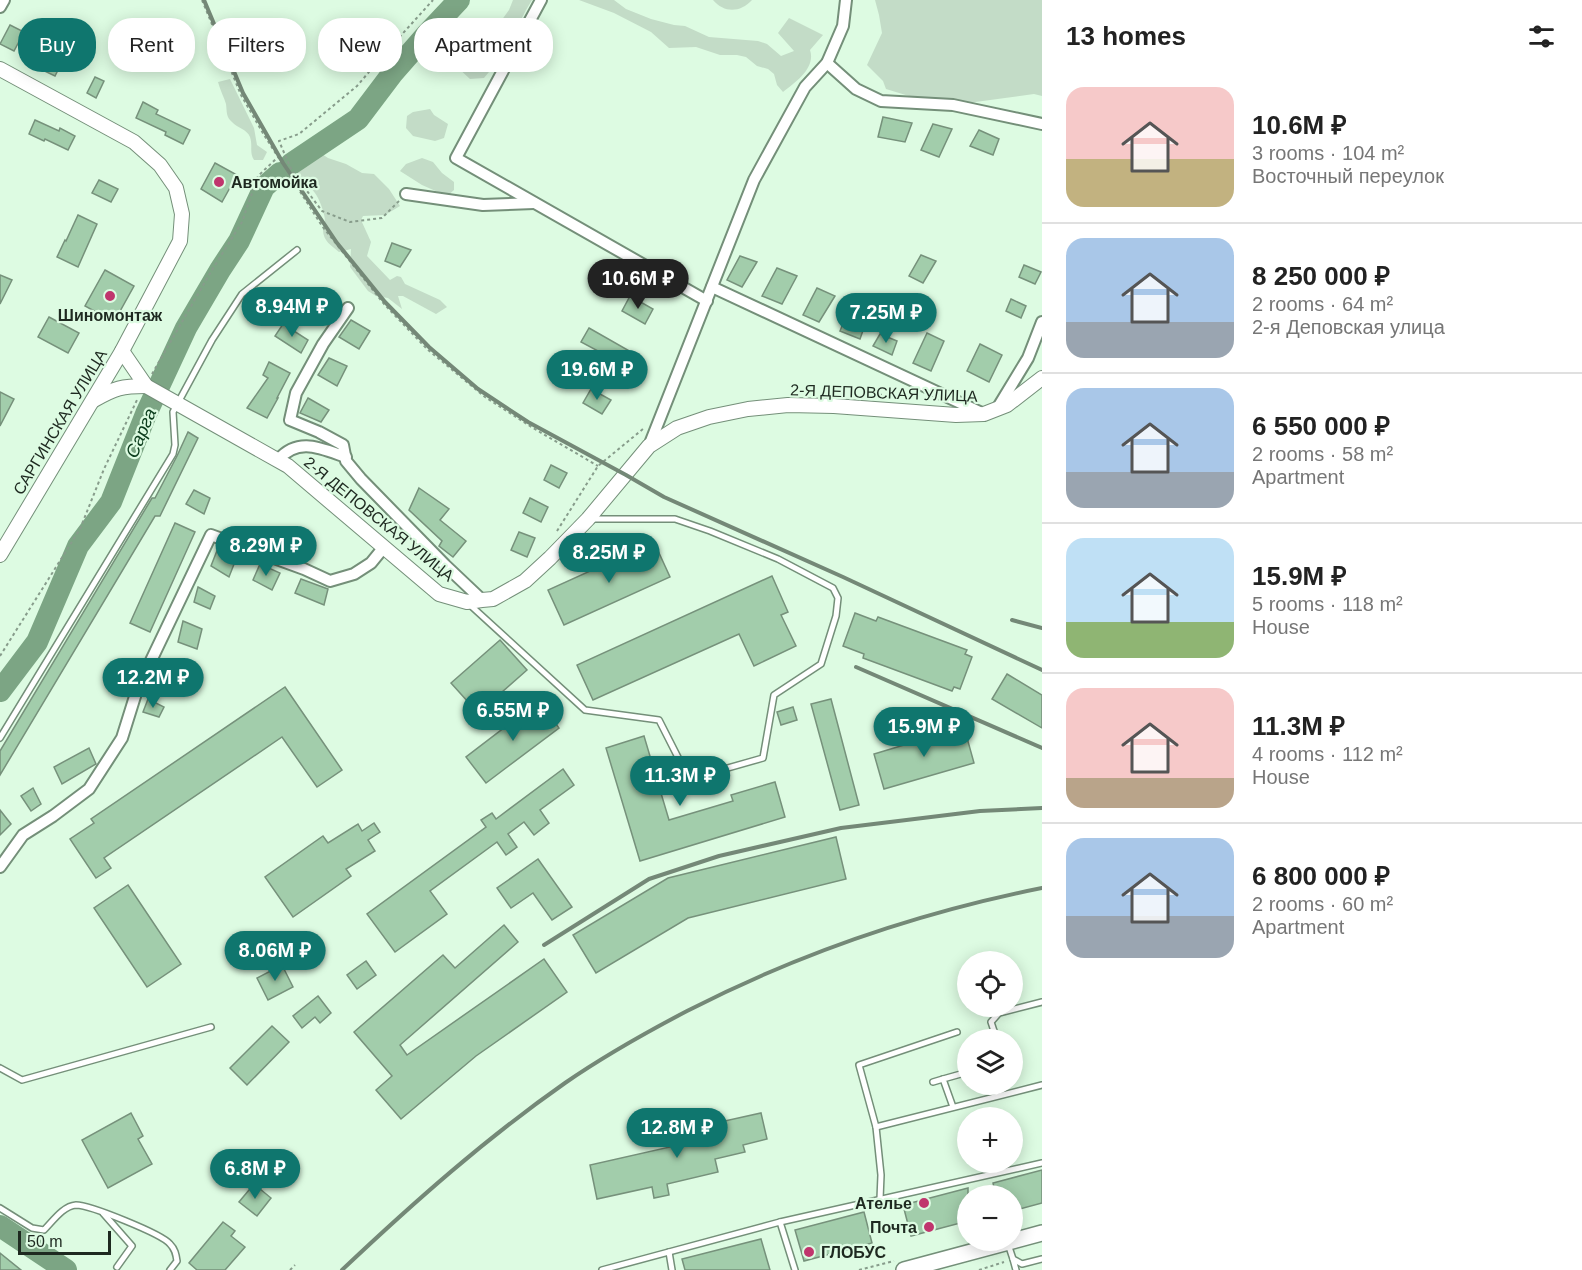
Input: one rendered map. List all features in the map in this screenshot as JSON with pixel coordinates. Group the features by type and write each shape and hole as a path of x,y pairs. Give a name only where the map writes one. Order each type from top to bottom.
{"main road":[{"path":"1023,1238 1042,1233"},
{"path":"904,1270 975,1251"}],"street":[{"path":"0,7 4,0"},
{"path":"541,0 456,158 706,301"},
{"path":"649,446 754,180 805,87 827,63 843,26 846,0"},
{"path":"827,63 856,89 881,101 953,105 1042,124"},
{"name":"САРГИНСКАЯ УЛИЦА","path":"0,69 134,142 160,165 176,188 182,214 180,241 122,351 0,555"},
{"path":"406,194 483,205 534,203"},
{"path":"712,287 990,411 1028,358 1042,322"},
{"path":"348,308 323,344 296,393 290,420 344,446 346,461 361,479 482,600"},
{"path":"122,351 146,386"},
{"name":"2-Я ДЕПОВСКАЯ УЛИЦА","path":"146,386 288,466 439,594 467,602 493,599 525,580 588,519 649,446 677,428 709,417 748,409 788,405 956,415 990,411 1007,405 1042,378"},
{"path":"93,401 111,390 125,386 146,386"},
{"path":"278,460 286,451 307,445 346,457"},
{"path":"0,867 23,835 54,816 89,789 122,738 137,690 211,535 330,580 354,574 371,563 384,546"}],"lane":[{"path":"0,738 173,454 175,445 172,401 242,294 297,250"},
{"path":"467,602 585,711 659,720 689,779 763,758 774,695 821,664 836,616 838,598 833,588 778,560 675,519 588,519"},
{"path":"993,1029 991,1022 999,1013 1042,1002"},
{"path":"0,1068 22,1080 211,1028"},
{"path":"880,1199 881,1175 876,1127 859,1065 957,1032"},
{"path":"933,1082 957,1075"},
{"path":"943,1079 953,1107"},
{"path":"1023,1090 1042,1085"},
{"path":"876,1127 1003,1095"},
{"path":"603,1270 780,1222 1042,1162"},
{"path":"0,1208 33,1228 44,1230 65,1209 77,1205 115,1216 169,1242 175,1251 177,1261 170,1270"},
{"path":"103,1212 132,1246 117,1267"},
{"path":"780,1222 795,1270"},
{"path":"1011,1251 1016,1270"},
{"path":"669,1252 672,1270"},
{"path":"1013,1259 1022,1264 1042,1259"}],"path":[{"path":"202,0 241,95 278,158 322,226 384,304 427,349 485,397 532,429 598,466"},
{"path":"406,194 382,218 350,222 322,210 292,171 279,141 299,134 357,86 434,0"},
{"path":"0,656 80,529 104,469 140,393 242,222 258,176 278,158"},
{"path":"873,396 918,393"},
{"path":"552,537 598,466 642,429 657,426"},
{"path":"979,1270 1013,1259"},
{"path":"290,1270 296,1265"}],"green space":[{"path":"513,0 532,0 522,18 503,18"},
{"path":"579,0 614,0 626,9 651,19 685,26 709,37 758,41 767,44 781,56 794,51 778,33 789,18 823,35 810,50 808,69 783,92 777,85 774,74 768,69 757,66 746,57 720,55 696,47 669,48 651,32 614,13"},
{"path":"713,0 752,0 732,10 722,7"},
{"path":"875,0 1042,0 1042,96 1034,94 968,103 909,96 886,89 883,81 867,65 882,33"},
{"path":"462,72 489,72 484,78 470,79"},
{"path":"230,79 254,128 257,145 267,152 263,160 254,160 249,134 234,124 228,116 218,82"},
{"path":"430,109 434,115 448,124 444,138 435,141 413,136 406,128 407,116 413,112"},
{"path":"310,146 328,158 362,173 374,174 389,189 400,206 385,215 363,216 361,220 371,242 367,256 390,280 397,276 401,277 405,284 440,300 447,307 436,314 403,296 398,296 402,309 388,298 376,296 368,291 350,267 351,249 339,252 326,240 323,234 324,216 319,200 294,166 293,160"},
{"path":"422,158 433,162 454,182 454,190 447,196 422,185 400,171 406,164"}],"building":[{"path":"10,25 18,29 18,43 14,51 0,44"},
{"path":"95,77 104,81 96,98 87,93"},
{"path":"143,102 158,110 156,114 190,130 183,144 165,135 166,132 136,118"},
{"path":"883,117 912,123 905,142 878,137"},
{"path":"35,120 59,131 60,128 75,136 68,150 29,134"},
{"path":"933,124 952,129 939,157 921,150"},
{"path":"979,130 999,139 993,155 970,146"},
{"name":"Автомойка","path":"215,163 237,175 222,202 201,189"},
{"path":"99,180 118,189 111,202 92,193"},
{"path":"78,215 97,224 78,267 57,257"},
{"path":"392,243 411,250 400,267 385,261"},
{"path":"921,255 936,261 923,283 909,276"},
{"path":"740,256 757,262 742,287 727,280"},
{"path":"1024,265 1041,272 1035,284 1019,277"},
{"path":"777,268 797,276 782,304 762,296"},
{"name":"Шиномонтаж","path":"105,270 134,286 114,322 85,306"},
{"path":"0,275 12,280 0,304"},
{"path":"817,288 835,296 819,322 803,315"},
{"path":"630,296 653,309 645,324 622,311"},
{"path":"1011,299 1026,306 1021,318 1006,311"},
{"path":"846,316 866,322 860,339 840,331"},
{"path":"49,317 79,333 68,353 38,337"},
{"path":"351,320 370,331 359,349 339,337"},
{"path":"283,324 308,340 301,353 275,336"},
{"path":"589,328 633,353 623,372 612,366 615,360 581,342"},
{"path":"927,333 944,341 931,371 913,363"},
{"path":"880,334 897,341 892,355 873,346"},
{"path":"980,344 1002,355 989,382 967,371"},
{"path":"329,358 347,366 337,386 318,375"},
{"path":"269,362 290,373 267,418 247,408 268,378 263,375"},
{"path":"591,389 611,400 602,414 583,403"},
{"path":"0,392 14,399 0,426"},
{"path":"308,398 329,410 321,422 300,413"},
{"path":"188,432 198,438 160,516 155,516 0,775 0,751 152,498 155,498"},
{"path":"551,465 567,473 559,488 544,480"},
{"path":"419,488 449,509 440,520 466,541 453,557 439,546 442,541 409,510"},
{"path":"194,490 210,498 204,514 186,504"},
{"path":"530,498 548,507 541,522 523,513"},
{"path":"175,523 195,532 150,632 130,623"},
{"path":"519,532 535,538 527,557 511,550"},
{"path":"654,542 670,577 564,625 548,590"},
{"path":"218,548 236,559 229,577 211,566"},
{"path":"260,564 280,573 272,590 253,580"},
{"path":"772,576 788,612 781,615 796,646 754,666 739,634 593,700 577,665"},
{"path":"301,579 328,589 324,605 295,593"},
{"path":"198,587 215,596 210,609 194,602"},
{"path":"855,613 876,621 878,617 967,650 965,654 972,657 960,689 954,687 952,691 863,658 864,654 843,646"},
{"path":"183,621 202,629 197,649 178,642"},
{"path":"500,640 527,670 478,713 451,683"},
{"path":"164,665 184,672 180,683 157,676"},
{"path":"1007,674 1042,695 1042,728 992,699"},
{"path":"285,687 342,770 317,787 282,737 104,858 111,868 96,878 70,839 94,823 91,819"},
{"path":"148,699 164,707 159,717 143,712"},
{"path":"831,699 859,805 840,810 811,704"},
{"path":"539,701 559,728 486,783 466,757"},
{"path":"793,707 797,720 781,725 777,712"},
{"path":"964,727 974,763 884,789 874,754"},
{"path":"644,736 669,820 733,801 731,795 775,782 785,817 640,861 606,748"},
{"path":"89,748 96,764 62,784 54,767"},
{"path":"563,769 574,785 540,810 549,823 534,835 524,822 508,834 517,847 506,855 497,842 430,891 447,914 395,952 367,914 486,827 481,820 492,813 496,819"},
{"path":"33,788 41,804 31,811 21,796"},
{"path":"0,810 11,824 0,835"},
{"path":"374,823 380,832 368,840 375,851 346,869 351,876 293,917 265,877 323,836 328,843 358,824 362,831"},
{"path":"836,837 846,879 688,918 596,973 573,935 668,878"},
{"path":"538,859 572,907 552,920 533,893 511,908 497,888"},
{"path":"128,885 181,964 147,987 94,908"},
{"path":"504,925 518,942 400,1045 407,1055 544,959 567,992 476,1056 401,1119 376,1090 392,1076 354,1032 443,955 455,968"},
{"path":"366,961 376,975 357,989 347,975"},
{"path":"282,965 293,987 268,1000 257,978"},
{"path":"318,996 331,1013 320,1023 315,1017 302,1028 293,1016"},
{"path":"272,1026 289,1042 247,1085 230,1068"},
{"path":"131,1113 143,1136 138,1139 152,1164 108,1188 82,1140"},
{"path":"761,1113 767,1139 743,1145 745,1152 715,1159 718,1172 667,1184 669,1195 654,1198 652,1187 597,1199 590,1165 670,1147 669,1138 721,1127 720,1122"},
{"path":"1042,1170 1042,1203 1023,1208 1023,1185 993,1185 993,1183"},
{"path":"254,1184 271,1198 257,1216 239,1202"},
{"path":"957,1191 957,1224 911,1236 903,1205"},
{"path":"864,1212 872,1243 804,1261 795,1230"},
{"path":"223,1222 235,1231 231,1236 245,1247 225,1270 197,1270 189,1263"},
{"path":"761,1239 770,1270 685,1270 682,1259"},
{"path":"0,1253 21,1270 0,1270"}],"waterway":[{"name":"Сарга","path":"291,164 358,119 392,74 459,0"},
{"name":"Сарга","path":"0,691 37,642 78,546 111,502 146,414 186,328 239,241 264,187 280,173"},
{"name":"Сарга","path":"0,1226 66,1270"}],"railway":[{"path":"204,0 243,93 283,163 337,243 385,302 429,347 478,389 528,422 664,497 1042,670"},
{"path":"1012,620 1042,628"},
{"path":"856,667 1042,748"},
{"path":"544,945 649,879 719,856 841,828 980,811 1042,808"},
{"path":"342,1270 423,1196 535,1104 610,1054 687,1011 773,971 860,937 950,910 1042,888"}],"place":[{"name":"Автомойка","path":"219,182"},
{"name":"Шиномонтаж","path":"110,296"},
{"name":"Ателье","path":"924,1203"},
{"name":"Почта","path":"929,1227"},
{"name":"ГЛОБУС","path":"809,1252"}]}
